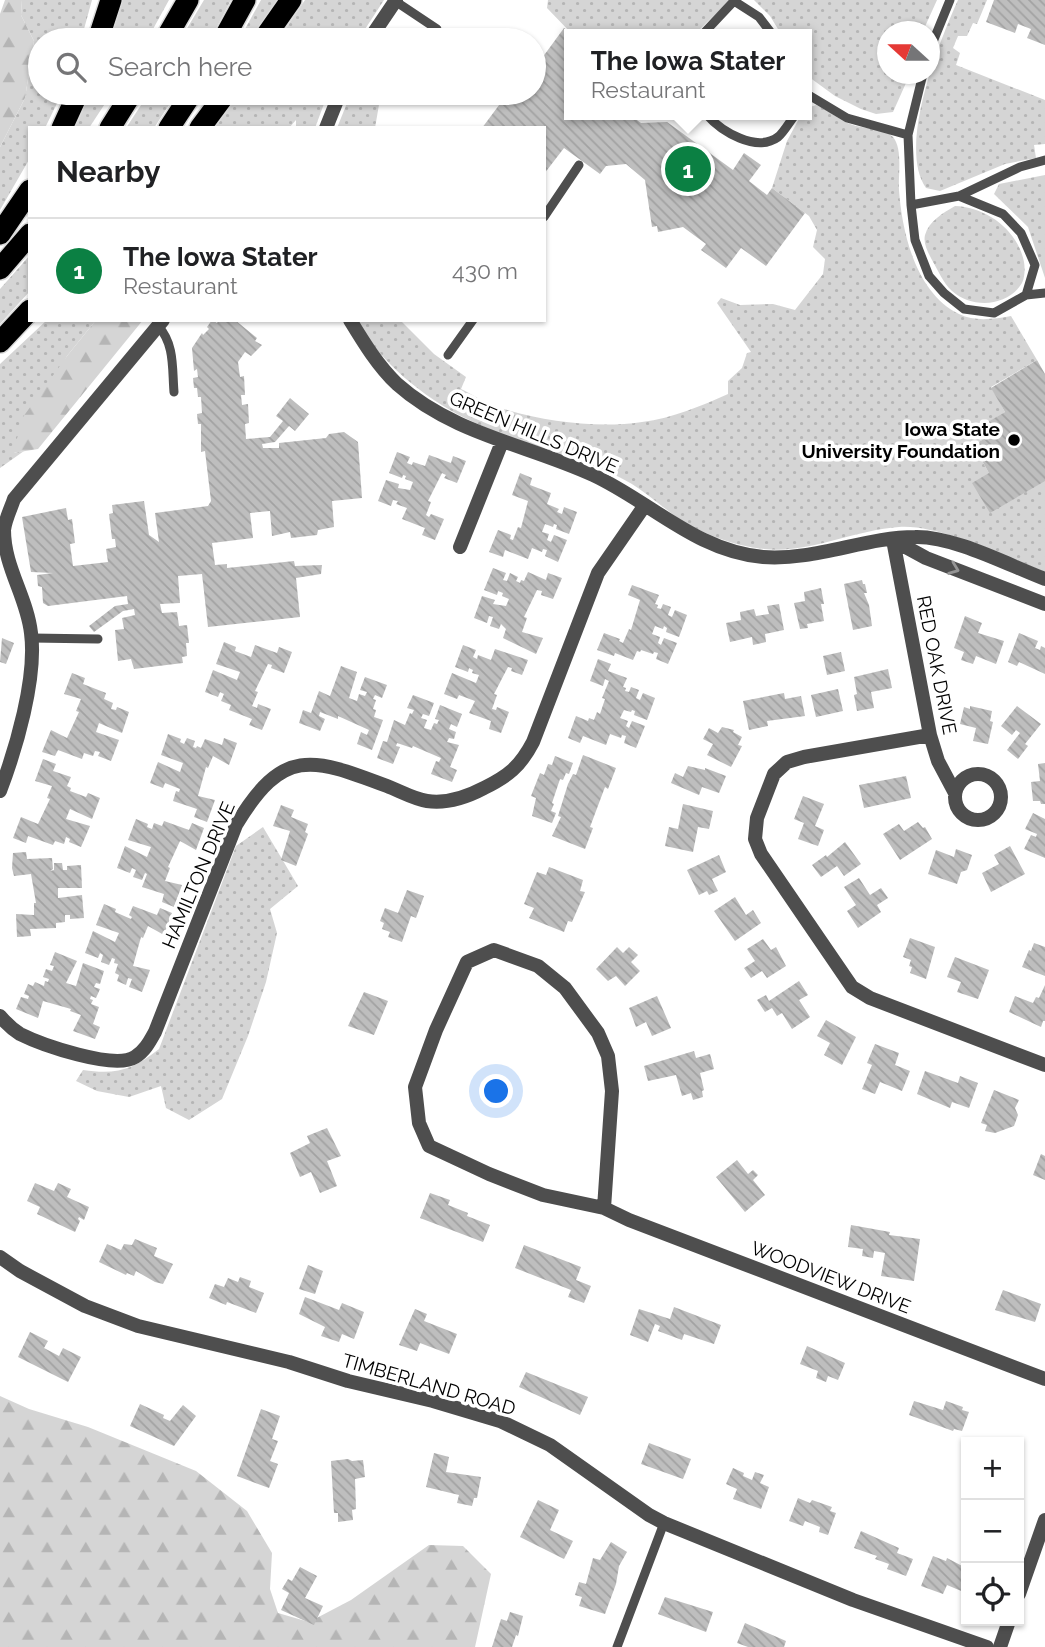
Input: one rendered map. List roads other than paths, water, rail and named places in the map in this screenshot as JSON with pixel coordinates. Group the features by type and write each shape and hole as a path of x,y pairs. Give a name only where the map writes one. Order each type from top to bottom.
{"highway":[{"path":"103,28 111,0"},
{"path":"171,28 188,0"},
{"path":"230,28 245,0"},
{"path":"271,28 291,0"},
{"path":"63,126 73,105"},
{"path":"111,126 124,105"},
{"path":"170,126 184,105"},
{"path":"201,126 217,105"},
{"path":"0,234 28,193"},
{"path":"0,269 28,236"},
{"path":"15,328 28,312"}],"street":[{"path":"377,28 395,0"},
{"path":"327,126 335,105"},
{"name":"GREEN HILLS DRIVE","path":"351,322 373,357 397,384 432,409 502,442 591,474 706,542 763,557 795,556 914,537 935,538 1045,579"},
{"path":"0,791 15,751 22,718 32,638 28,611 6,556 6,505 14,499 160,323"},
{"path":"460,547 502,442"},
{"name":"HAMILTON DRIVE","path":"0,1016 21,1034 89,1058 121,1062 134,1058 145,1048 155,1032 236,825 247,805 265,784 281,771 319,763 426,801 446,801 467,796 505,777 522,763 533,743 598,573 645,505"},
{"path":"893,540 926,558 1045,604"},
{"name":"RED OAK DRIVE","path":"893,540 930,735 938,761 955,793"},
{"path":"930,735 787,762 774,774 757,818 755,839 761,854 852,987 870,998 1045,1065"},
{"name":"WOODVIEW DRIVE","path":"604,1209 612,1091 608,1056 598,1033 565,988 538,966 494,950 467,962 436,1030 415,1087 419,1123 429,1146 542,1195 604,1209 1045,1380"},
{"name":"TIMBERLAND ROAD","path":"0,1257 20,1271 85,1306 138,1326 289,1362 348,1381 433,1401 500,1421 550,1445 664,1523 853,1600 987,1647"},
{"path":"1024,1583 1040,1549 1045,1520"},
{"path":"1000,1647 1007,1626"}],"lane":[{"path":"395,0 435,28"},
{"path":"940,23 950,0"},
{"path":"708,29 734,1 759,17 768,29"},
{"path":"921,84 908,135 911,205 915,240 929,276 964,309 994,313 1027,295 1045,293"},
{"path":"812,97 847,118 908,135"},
{"path":"712,120 737,138 763,142 777,138 791,120"},
{"path":"911,205 959,195 1020,167 1045,160"},
{"path":"546,214 579,165"},
{"path":"959,195 1003,214 1021,233 1035,265 1027,295"},
{"path":"448,355 472,322"},
{"path":"160,323 171,346 174,392"},
{"path":"32,638 98,639"},
{"path":"617,1647 664,1523"}],"place":[{"name":"The Iowa Stater","path":"688,169"},
{"name":"Iowa State University Foundation","path":"1014,440"}]}
